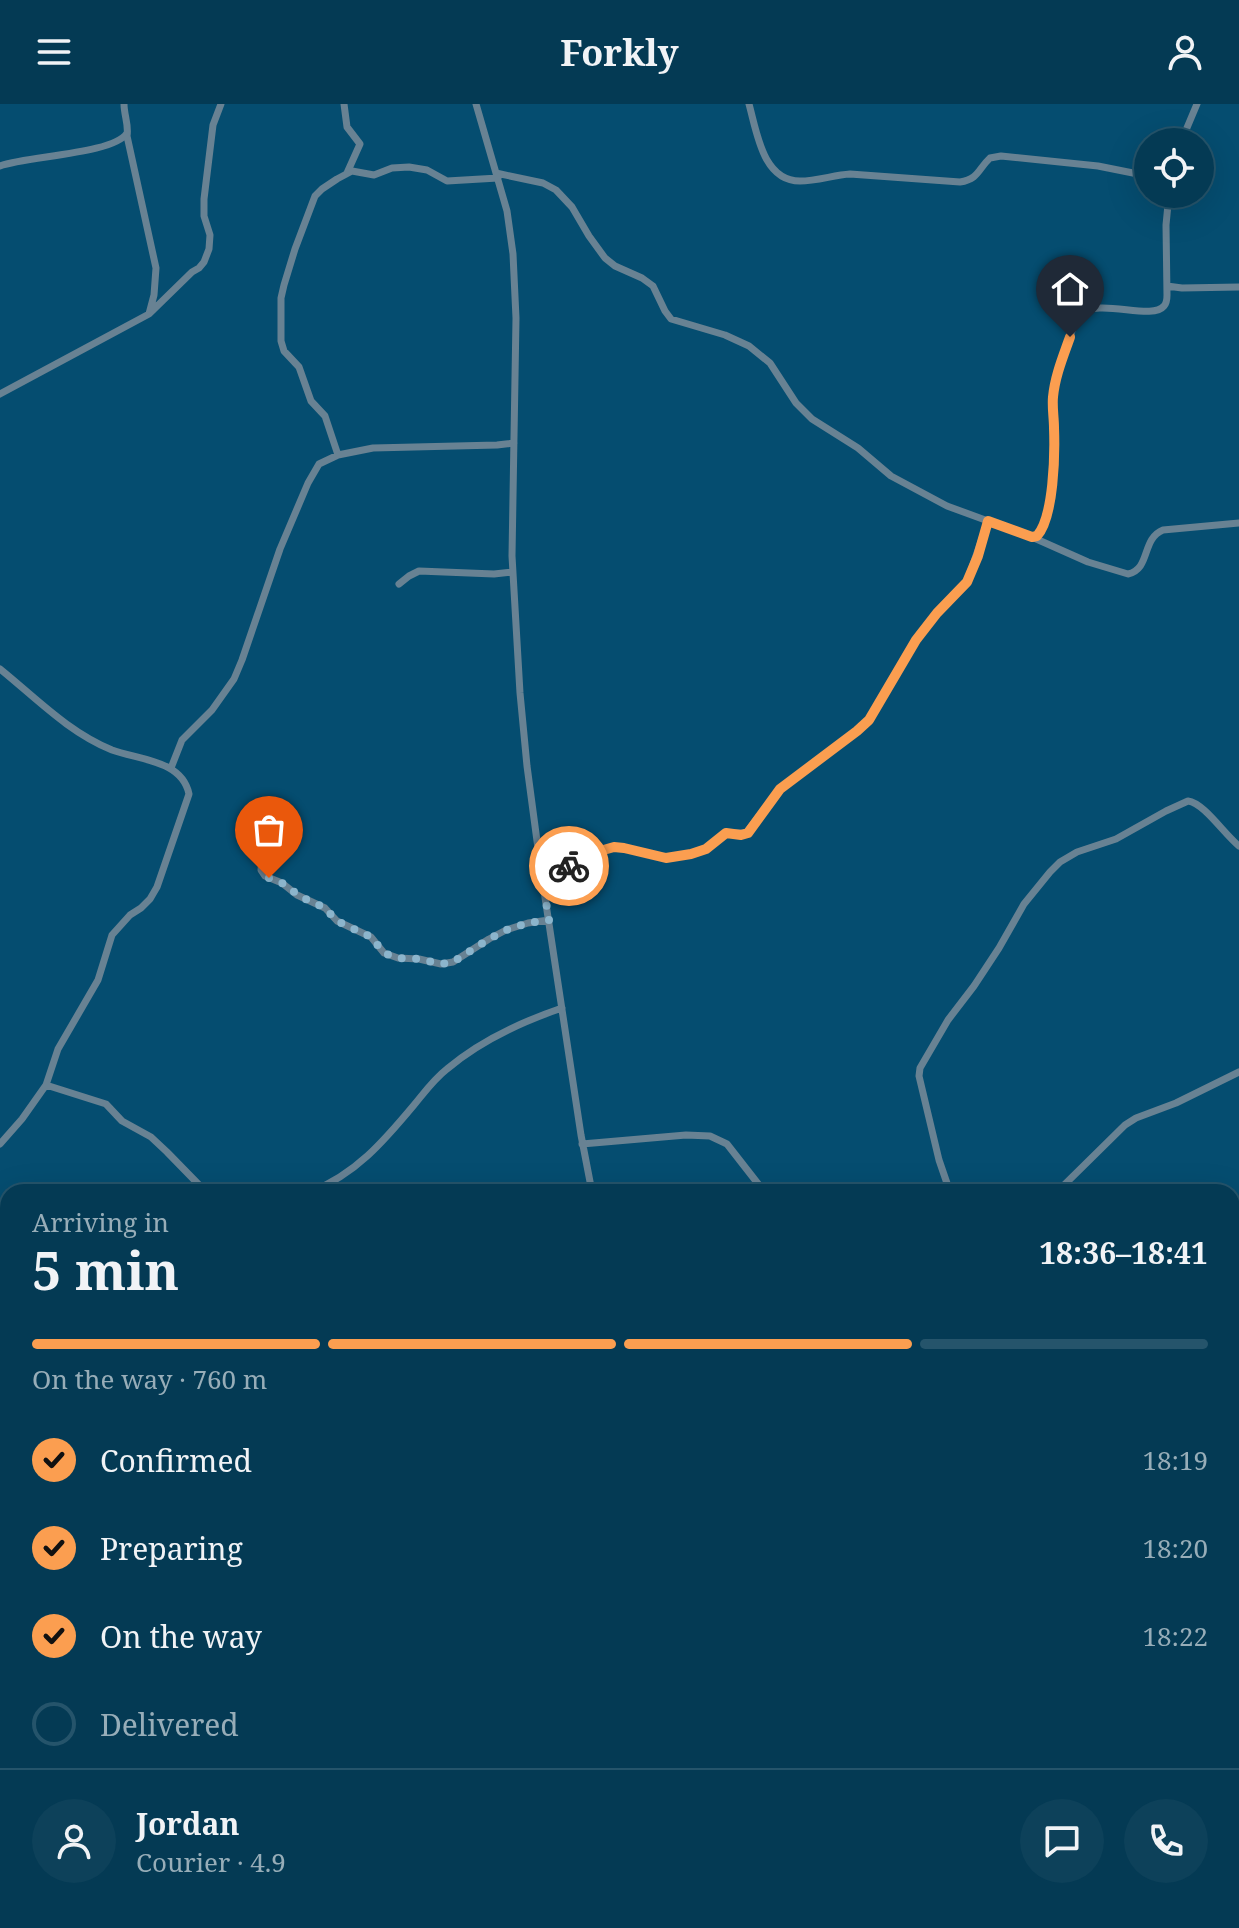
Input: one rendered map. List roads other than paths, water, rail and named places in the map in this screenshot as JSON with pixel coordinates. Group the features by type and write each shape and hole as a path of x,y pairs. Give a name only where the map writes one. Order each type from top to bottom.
{"street":[{"path":"124,104 129,129 127,136 156,268 149,314"},
{"path":"0,394 149,314 199,268 207,255 210,235 204,216 204,199 213,125 221,104"},
{"path":"344,104 347,127 360,144 347,173"},
{"path":"476,104 509,222 515,278 513,572 523,722 541,871 590,1184"},
{"path":"749,104 769,165 778,175 790,180 850,174 960,182 976,176 990,158 1001,156 1098,166 1134,173"},
{"path":"1186,128 1197,104"},
{"path":"0,166 115,144 125,138 129,129"},
{"path":"338,455 325,416 311,401 299,367 282,347 281,298 315,196 352,171 374,175 392,168 409,167 427,170 447,181 497,176 543,183 556,190 572,207 605,258 653,286 671,319 722,334 749,346 774,367 796,403 812,419 853,445 883,470 947,506 1032,537 1088,562 1128,574 1139,568 1152,537 1163,530 1239,523"},
{"path":"1032,537 1043,529 1049,509 1055,434 1053,397 1062,360 1079,316 1091,309 1156,311 1163,308 1167,286 1168,208"},
{"path":"1167,286 1239,287"},
{"path":"171,768 182,740 212,710 234,679 280,549 319,464 338,455 373,448 514,443"},
{"path":"541,871 566,867 614,847 666,858 706,849 726,833 748,833 780,789 869,720 916,640 967,582 988,521"},
{"path":"399,584 419,571 513,572"},
{"path":"0,669 80,734 113,750 171,768 182,777 189,794 163,875 150,899 112,935 98,980 58,1049 46,1085 0,1144"},
{"path":"947,1184 919,1076 920,1068 1034,890 1060,862 1070,856 1116,839 1188,801 1200,805 1239,846"},
{"path":"262,858 261,870 265,876 325,908 337,921 371,937 384,953 398,958 441,964 453,962 506,930 549,920"},
{"path":"328,1184 368,1157 446,1069 472,1050 537,1017 562,1008"},
{"path":"1065,1184 1125,1125 1239,1072"},
{"path":"46,1085 106,1104 122,1121 151,1137 198,1184"},
{"path":"582,1144 707,1135 727,1144 758,1184"}]}
